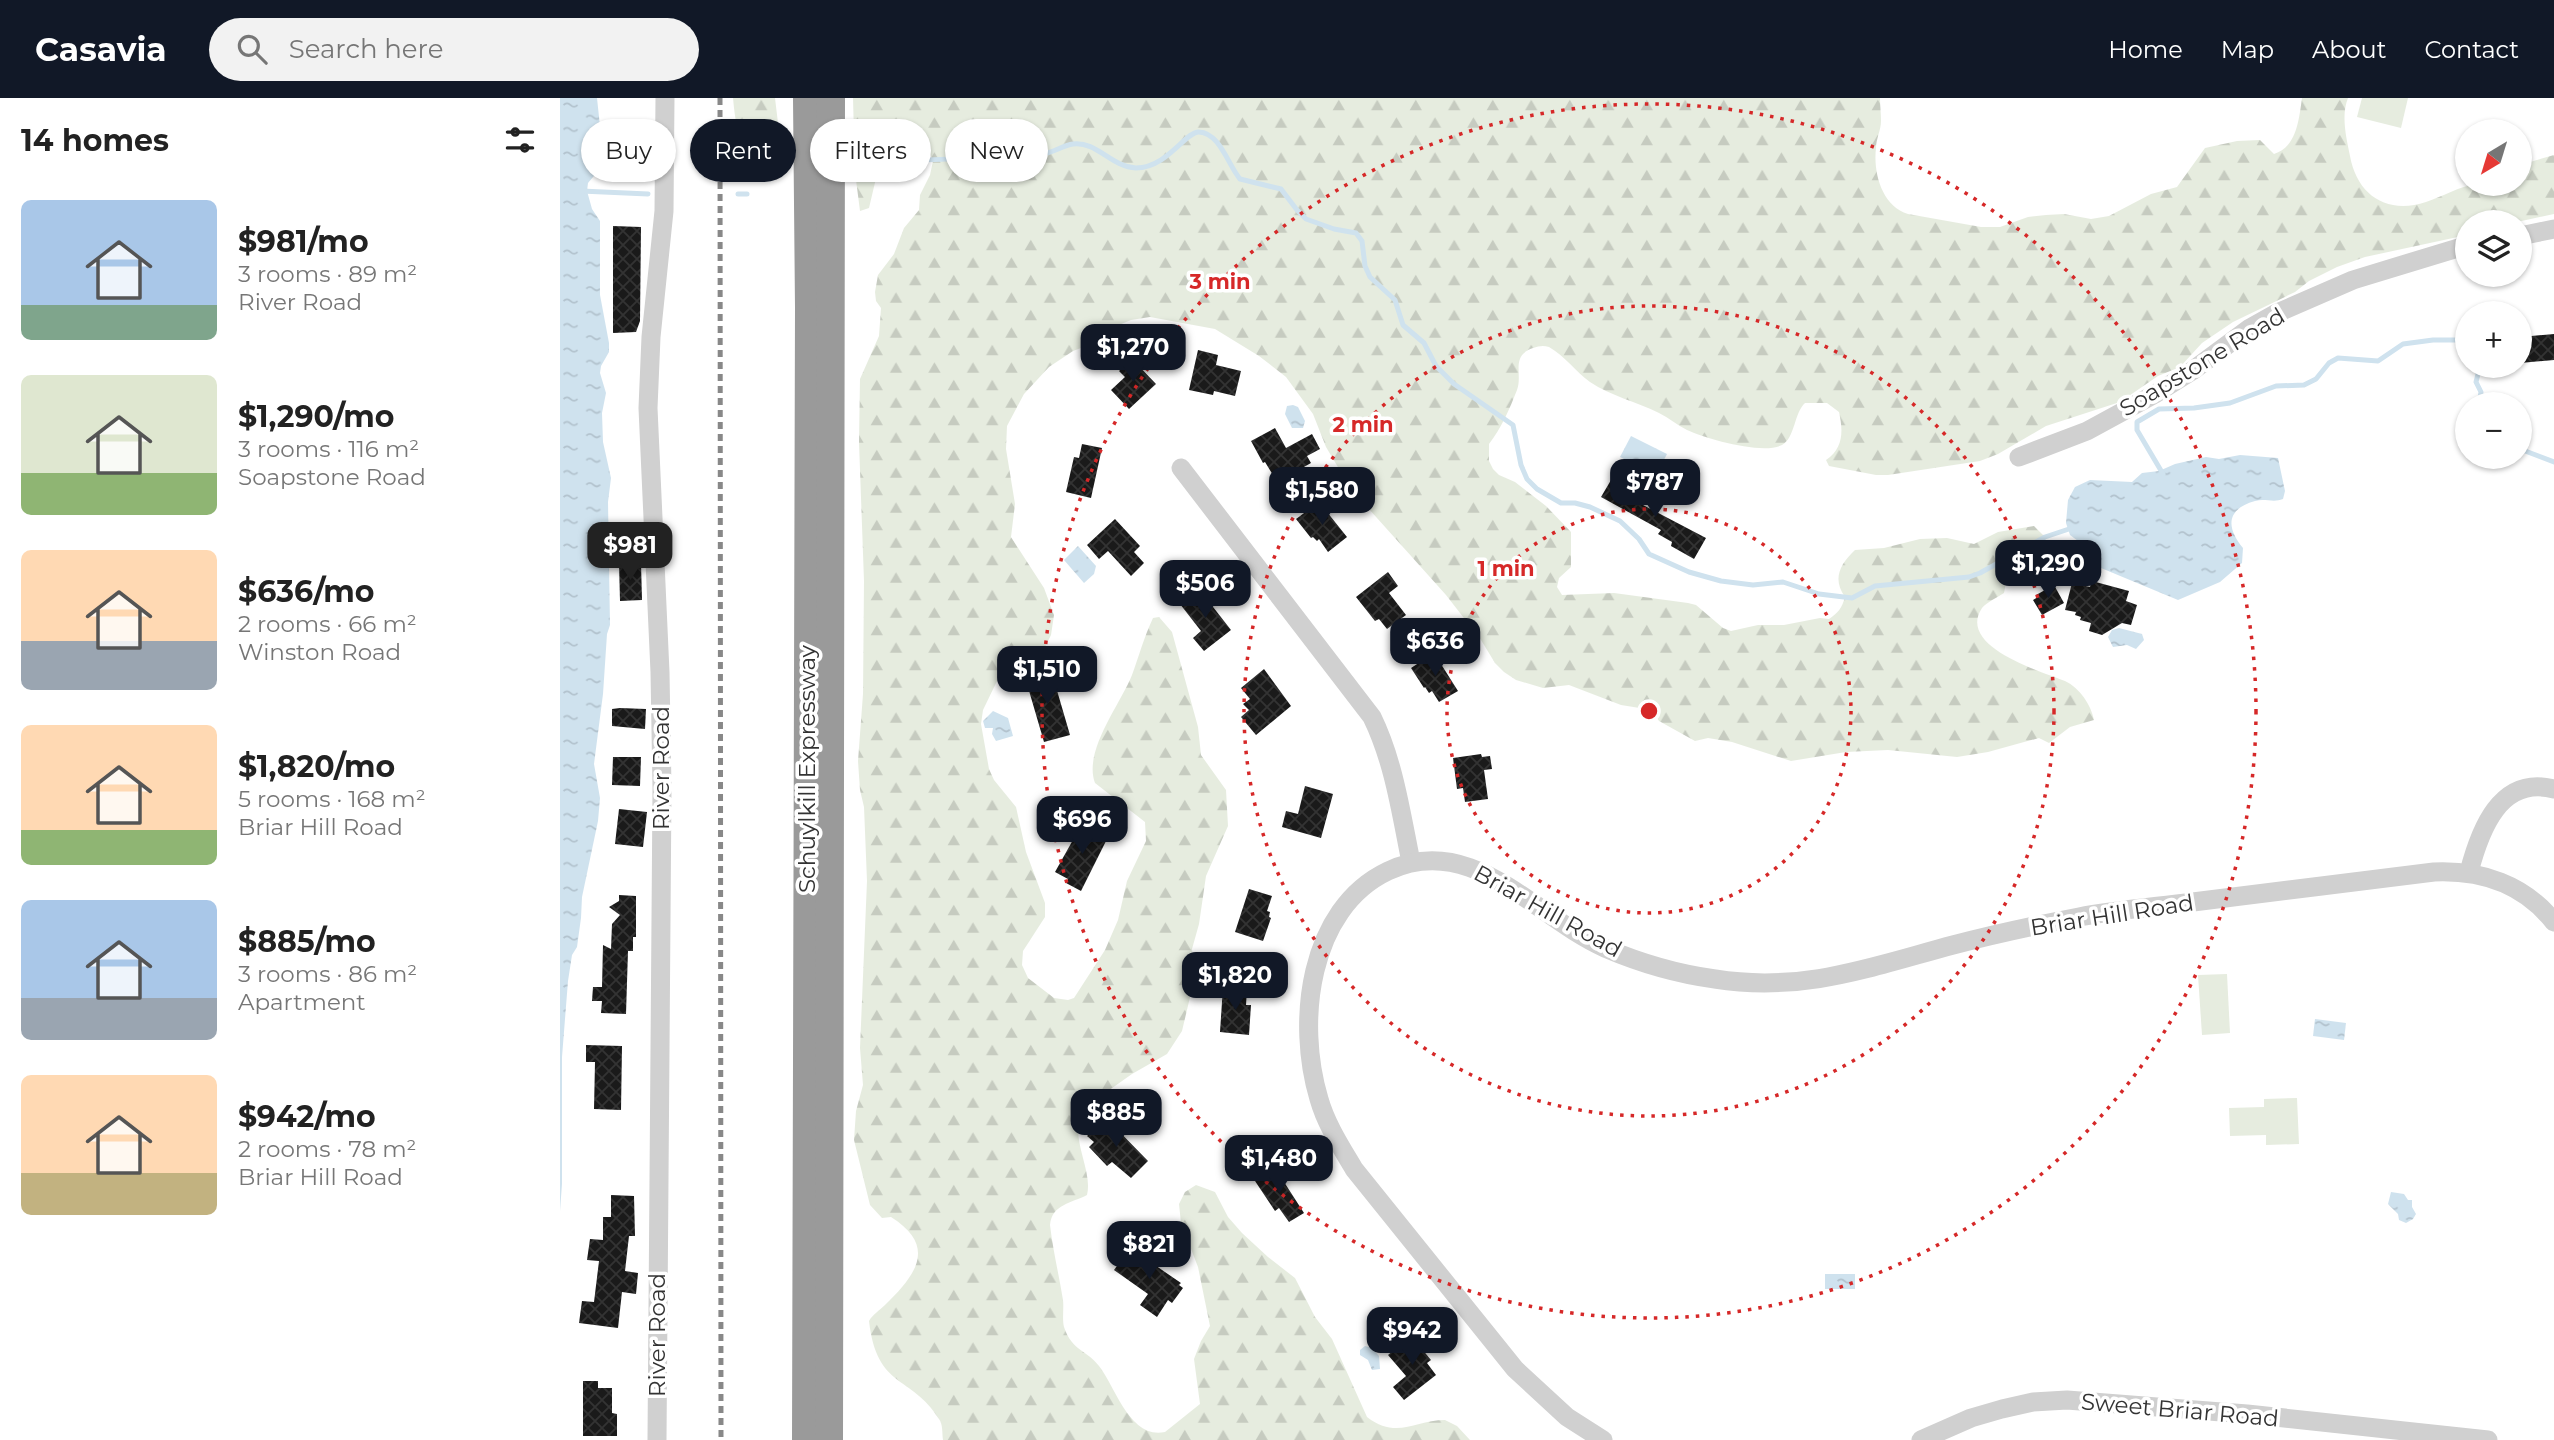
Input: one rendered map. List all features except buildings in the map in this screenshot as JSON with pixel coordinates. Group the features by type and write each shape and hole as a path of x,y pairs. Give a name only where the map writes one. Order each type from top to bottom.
{"highway":[{"name":"Schuylkill Expressway","path":"806,1440 809,307 807,98"},
{"name":"Schuylkill Expressway","path":"829,1440 831,98"}],"street":[{"name":"River Road","path":"657,1440 662,788 660,672 648,408 651,337 664,211 665,98"},
{"path":"2532,234 2554,229"},
{"name":"Soapstone Road","path":"2019,457 2087,431 2164,389 2250,328 2276,314 2354,280 2455,249"},
{"path":"1181,468 1372,717 1391,766 1411,862"},
{"path":"2469,873 2483,831 2512,792 2532,785 2554,789"},
{"name":"Briar Hill Road","path":"1603,1440 1567,1417 1515,1369 1354,1169 1336,1139 1319,1101 1312,1068 1309,1026 1314,979 1322,944 1337,916 1352,897 1371,880 1411,862 1456,862 1492,876 1570,930 1605,948 1682,974 1756,983 1825,979 1857,973 1954,945 2084,916 2434,872 2469,873 2495,879 2533,901 2554,922"},
{"name":"Sweet Briar Road","path":"1921,1440 1971,1418 2001,1409 2033,1402 2067,1400 2247,1414 2488,1440"}],"green space":[{"path":"733,98 775,98 778,119 736,119"},
{"path":"853,98 1880,98 1881,121 1876,145 1876,168 1881,187 1892,204 1908,214 1981,227 2000,227 2028,217 2046,215 2064,214 2091,219 2109,216 2151,194 2177,187 2205,148 2237,141 2260,140 2274,154 2282,150 2296,131 2302,98 2348,98 2345,126 2348,149 2359,181 2376,198 2399,206 2426,202 2455,190 2455,196 2532,196 2532,161 2554,155 2554,214 2532,219 2532,210 2455,210 2455,238 2365,257 2337,267 2309,281 2295,292 2233,322 2202,343 2180,367 2158,376 2120,402 2046,426 1998,454 1980,461 1888,475 1829,466 1826,460 1839,444 1841,425 1839,412 1827,403 1805,403 1790,437 1782,445 1773,448 1749,447 1696,434 1659,413 1607,391 1590,382 1549,347 1535,347 1526,351 1519,361 1517,390 1489,444 1489,461 1499,475 1515,482 1546,506 1571,532 1571,567 1559,578 1557,587 1562,595 1614,593 1688,603 1696,605 1723,628 1731,631 1758,625 1784,625 1820,618 1829,619 1844,601 1838,578 1845,561 1855,550 1884,548 1920,539 1947,538 1974,544 1998,532 2034,526 2045,537 2045,553 2009,578 2004,593 1982,608 1977,622 1981,635 2006,656 2070,684 2084,698 2094,720 2070,727 2049,743 2039,738 1988,752 1957,757 1888,750 1846,752 1791,761 1732,742 1708,738 1695,741 1659,721 1652,710 1621,705 1569,685 1543,688 1516,680 1495,663 1446,595 1351,489 1326,447 1313,414 1286,377 1259,356 1215,329 1150,317 1131,320 1114,327 1089,345 1073,351 1049,367 1024,394 1007,426 1006,449 1015,504 1011,537 1044,588 1054,615 1051,635 1045,647 1017,663 997,681 983,710 981,724 989,769 994,780 1016,807 1026,852 1045,903 1045,917 1023,951 1022,965 1028,978 1054,998 1074,998 1105,950 1118,920 1127,881 1146,841 1145,822 1095,783 1093,770 1098,743 1132,675 1153,618 1159,617 1172,632 1198,727 1201,755 1226,790 1228,826 1206,876 1199,924 1192,949 1195,976 1182,1031 1167,1054 1132,1074 1088,1105 1081,1115 1078,1125 1087,1173 1087,1195 1059,1208 1050,1225 1067,1335 1075,1346 1099,1366 1125,1410 1142,1428 1165,1432 1200,1404 1194,1359 1210,1326 1198,1267 1181,1223 1179,1204 1185,1192 1196,1185 1215,1192 1228,1217 1242,1233 1295,1278 1315,1317 1332,1339 1367,1417 1378,1424 1397,1428 1445,1420 1457,1426 1470,1440 943,1440 939,1419 917,1394 887,1370 873,1343 869,1321 906,1282 917,1260 918,1249 905,1228 891,1217 882,1218 870,1205 854,1140 856,1111 863,1085 860,1048 867,881 864,807 858,761 863,694 864,581 859,442 860,379 879,336 881,308 876,301 875,292 878,275 894,254 904,228 919,210 920,195 926,182 931,182 931,119 854,119"},
{"path":"2362,98 2408,98 2401,128 2357,117"},
{"path":"856,182 875,182 869,208 860,211"},
{"path":"2227,974 2230,1033 2202,1035 2198,975"},
{"path":"2297,1098 2299,1144 2266,1145 2266,1135 2230,1136 2229,1108 2264,1107 2264,1099"}],"water":[{"path":"560,98 597,98 599,119 581,119 581,182 589,182 587,191 592,209 600,221 600,295 609,343 609,352 600,373 606,393 602,413 603,442 611,478 608,502 610,625 594,764 600,798 598,821 582,897 577,947 572,955 568,981 562,1057 560,1211"},
{"path":"1287,406 1298,407 1305,421 1303,428 1292,428 1285,414"},
{"path":"1631,436 1667,454 1656,475 1620,457"},
{"path":"2240,455 2278,458 2285,491 2283,499 2245,504 2234,514 2232,526 2237,541 2243,548 2242,563 2220,582 2178,600 2101,568 2083,554 2078,541 2070,535 2066,523 2068,500 2075,487 2090,480 2132,482 2142,473 2159,471 2175,464 2206,457 2219,459"},
{"path":"1078,546 1096,566 1094,574 1084,583 1064,560"},
{"path":"2119,628 2142,634 2144,640 2136,649 2127,645 2113,647 2108,637 2112,630"},
{"path":"993,711 1008,718 1013,736 996,741 992,734 993,728 985,728 983,721"},
{"path":"2315,1019 2346,1023 2344,1040 2313,1036"},
{"path":"2391,1192 2404,1194 2408,1200 2412,1200 2416,1214 2413,1219 2406,1223 2399,1220 2398,1214 2388,1204"},
{"path":"1825,1274 1855,1274 1855,1289 1825,1289"},
{"path":"1365,1346 1372,1348 1379,1356 1380,1369 1372,1370 1368,1360 1360,1355 1360,1350"}],"waterway":[{"path":"931,159 1015,153 1042,154 1082,144 1127,167 1136,168 1157,162 1194,133 1206,134 1218,144 1240,179 1281,189 1306,219 1356,233 1362,241 1365,266 1370,277 1395,300 1403,325 1424,343 1436,366 1454,384 1513,425 1521,465 1527,479 1537,489 1561,503 1590,507 1620,521 1639,539 1649,554 1689,572 1721,581 1753,585 1783,582 1819,594 1852,598 1875,586 1969,577 2045,537 2072,528"},
{"path":"581,191 648,194"},
{"path":"738,194 747,194"},
{"path":"2163,474 2137,430 2137,422 2159,409 2230,403 2276,386 2304,385 2316,379 2329,363 2338,358 2378,361 2403,344 2455,340"},
{"path":"2477,378 2481,392"},
{"path":"2532,454 2554,462"}],"railway":[{"path":"720,98 721,1440"}]}
